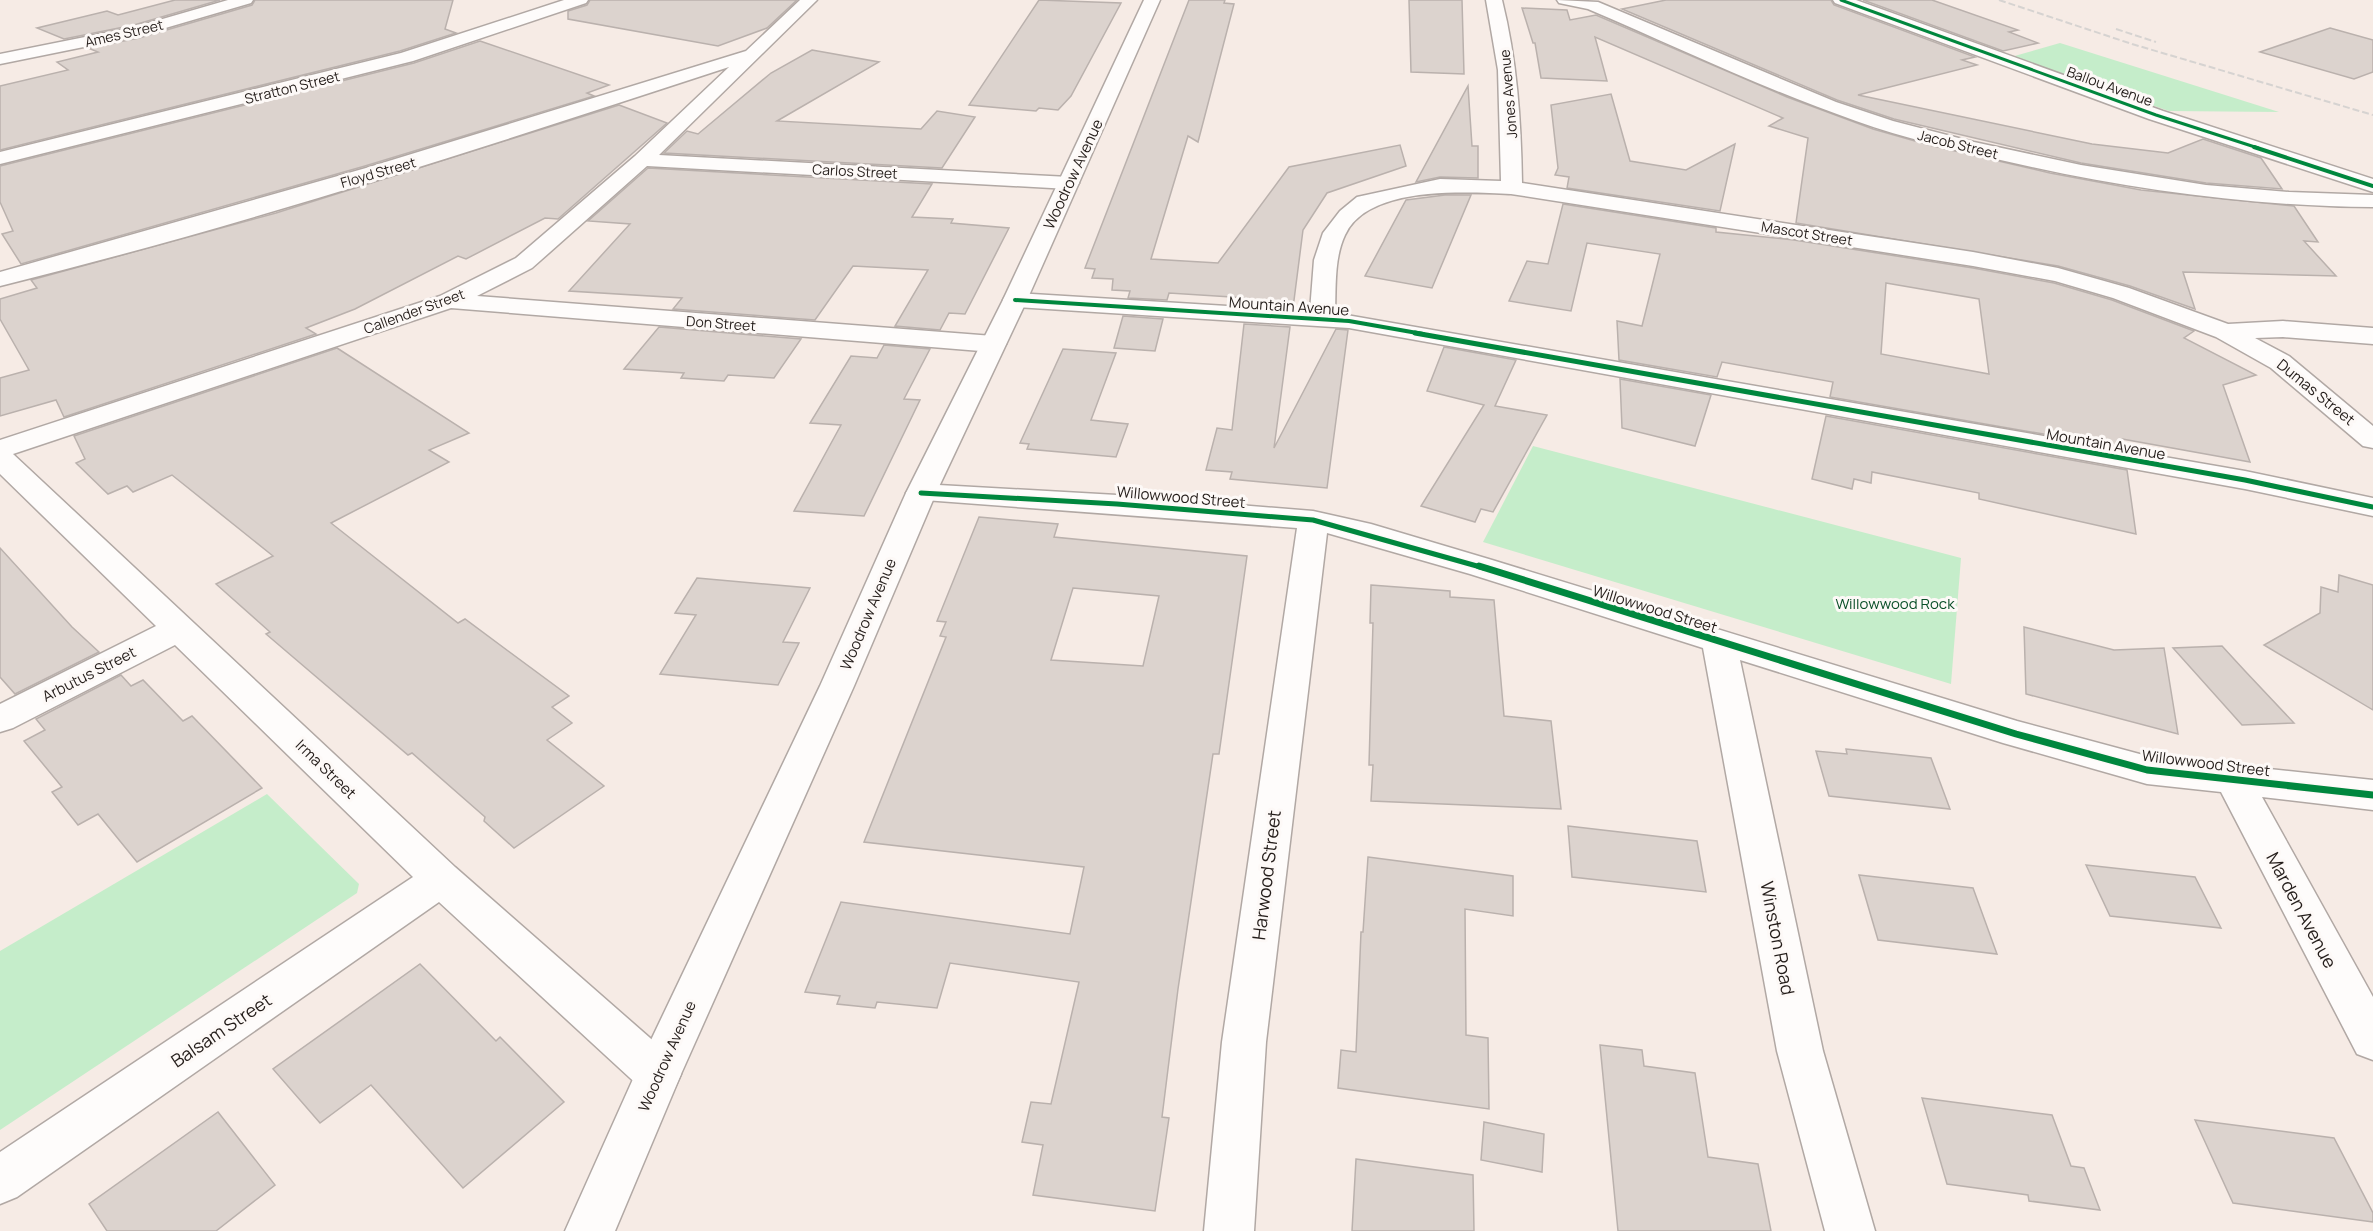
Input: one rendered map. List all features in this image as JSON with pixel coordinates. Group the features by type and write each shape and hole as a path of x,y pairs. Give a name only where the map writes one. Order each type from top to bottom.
{"street":[{"name":"Ames Street","path":"0,59 138,31 245,0"},
{"name":"Stratton Street","path":"0,158 408,57 580,0"},
{"name":"Callender Street","path":"0,449 449,301 524,263 642,160 809,0"},
{"name":"Woodrow Avenue","path":"590,1231 658,1074 837,687 921,493 1015,300 1152,0"},
{"name":"Jones Avenue","path":"1494,0 1502,28 1512,123 1511,188"},
{"name":"Jacob Street","path":"1565,0 1592,5 1863,117 1925,136 2002,155 2162,187 2252,196 2373,201"},
{"name":"Ballou Avenue","path":"1841,0 2156,115 2373,186"},
{"name":"Floyd Street","path":"0,279 171,233 421,160 752,54"},
{"name":"Carlos Street","path":"642,160 1069,183"},
{"name":"Mascot Street","path":"1322,319 1326,260 1334,233 1348,216 1365,202 1440,185 1511,188 1877,243 2058,275 2121,293 2225,332 2283,329 2373,336"},
{"name":"Mountain Avenue","path":"1015,300 1349,321 2245,480 2373,507"},
{"name":"Don Street","path":"449,301 993,344"},
{"name":"Dumas Street","path":"2225,332 2280,362 2373,440"},
{"name":"Irma Street","path":"0,458 441,879 658,1074"},
{"name":"Willowwood Street","path":"921,493 1117,504 1313,520 1371,534 2016,734 2136,767 2373,795"},
{"name":"Harwood Street","path":"1228,1231 1244,1042 1313,520"},
{"name":"Arbutus Street","path":"0,719 179,629"},
{"name":"Winston Road","path":"1719,642 1800,1051 1850,1231"},
{"name":"Marden Avenue","path":"2233,779 2373,1040"},
{"name":"Balsam Street","path":"0,1180 441,879"}],"green space":[{"path":"2060,43 2279,112 2169,111 2011,57"},
{"name":"Willowwood Rock","path":"1533,446 1961,558 1951,684 1483,542"},
{"path":"267,794 359,884 357,893 0,1130 0,951"}],"building":[{"path":"175,0 220,0 134,25 64,39 37,28 107,11 118,15"},
{"path":"255,0 453,0 445,29 456,33 400,51 0,150 0,86 68,70 57,62 98,52 88,48 139,38 252,5"},
{"path":"590,0 797,0 767,28 718,46 568,19 568,11 587,5"},
{"path":"1039,0 1121,3 1071,96 1058,110 1039,108 1036,111 969,105"},
{"path":"1189,0 1225,0 1224,3 1234,4 1198,142 1188,136 1151,259 1218,263 1289,167 1400,145 1406,166 1327,193 1303,230 1293,308 1246,305 1247,298 1169,293 1167,300 1128,298 1130,291 1112,290 1113,279 1092,278 1095,269 1085,268"},
{"path":"1409,0 1462,0 1464,74 1411,72"},
{"path":"1666,0 1831,0 1834,5 1975,57 1962,60 1977,65 1858,95 2092,144 2168,153 2203,139 2261,158 2282,189 2206,183 2081,163 1894,119 1837,100 1622,9"},
{"path":"1863,0 1932,0 2018,30 2009,32 2038,43 2003,51"},
{"path":"1522,8 1567,10 1570,20 1596,15 1787,97 1873,129 1929,145 2050,173 2141,190 2294,206 2318,242 2304,241 2336,276 2183,272 2195,309 2130,286 2058,266 1796,223 1808,138 1769,126 1783,118 1595,37 1607,81 1541,78 1535,43 1533,43"},
{"path":"2330,28 2373,40 2373,72 2354,79 2260,52"},
{"path":"480,41 609,85 587,93 594,96 365,166 21,264 2,234 13,231 0,202 0,166 414,63"},
{"path":"812,50 879,62 777,121 921,129 937,111 975,117 942,168 664,153 687,131 698,134 771,73"},
{"path":"1468,86 1472,146 1478,146 1478,178 1440,177 1416,182"},
{"path":"1611,94 1630,161 1686,170 1735,144 1720,211 1567,188 1569,177 1555,175 1558,168 1551,105"},
{"path":"619,105 667,123 558,219 545,218 466,259 458,256 355,309 306,328 316,334 64,417 56,400 0,416 0,378 29,370 0,319 0,299 37,288 31,280 276,213"},
{"path":"648,168 932,184 912,217 953,219 951,223 1009,228 965,314 949,313 940,330 895,326 928,270 853,266 815,320 673,309 682,298 569,291 630,224 588,221"},
{"path":"1445,195 1471,195 1432,288 1365,276 1406,200"},
{"path":"1563,204 1716,228 1716,232 1794,240 2054,283 2112,300 2194,331 2184,338 2256,375 2223,385 2250,462 2122,439 2124,448 1830,397 1833,382 1722,362 1717,377 1619,360 1617,321 1642,326 1660,254 1587,243 1571,311 1509,301 1527,261 1548,264","holes":["1886,283 1979,299 1989,374 1881,354"]},
{"path":"1123,316 1163,319 1155,351 1114,348"},
{"path":"1244,324 1290,327 1274,448 1336,329 1348,330 1327,488 1230,479 1232,472 1206,470 1217,428 1232,430"},
{"path":"659,327 801,339 774,378 728,375 724,381 681,378 684,373 624,369"},
{"path":"884,345 930,349 904,399 920,400 864,516 794,511 841,425 810,423 851,356 877,358"},
{"path":"1444,347 1516,360 1495,406 1547,415 1493,512 1481,509 1475,522 1421,506 1484,405 1427,391"},
{"path":"337,348 469,433 429,450 449,462 331,523 458,623 465,619 569,696 552,707 572,723 547,740 604,786 514,848 484,821 485,817 412,753 408,755 266,634 270,632 216,584 273,556 172,475 133,492 127,486 108,494 76,463 85,459 74,436"},
{"path":"1063,349 1116,353 1091,420 1128,424 1116,457 1027,449 1029,444 1020,443"},
{"path":"1620,379 1711,395 1695,446 1622,428"},
{"path":"1826,416 2127,470 2136,534 1979,499 1979,493 1872,472 1871,483 1854,479 1852,489 1812,479"},
{"path":"979,517 1058,524 1054,537 1247,556 1219,754 1213,754 1178,989 1162,1117 1169,1118 1155,1211 1033,1195 1043,1145 1022,1142 1031,1102 1051,1104 1079,982 950,963 937,1008 877,1002 875,1008 837,1004 840,996 805,992 841,902 1070,934 1084,867 864,842 946,637 940,636 946,622 937,621","holes":["1073,588 1159,596 1143,666 1051,660"]},
{"path":"0,548 72,627 99,652 15,694 0,677"},
{"path":"2339,575 2373,585 2373,710 2264,645 2320,613 2321,587 2338,592"},
{"path":"697,578 810,588 783,642 799,643 778,685 660,674 696,615 675,613"},
{"path":"1371,585 1450,591 1450,597 1494,600 1504,716 1551,721 1561,809 1371,801 1373,765 1369,765 1373,623 1370,623"},
{"path":"2024,627 2114,650 2164,648 2178,734 2026,694"},
{"path":"2222,646 2294,723 2242,725 2173,648"},
{"path":"121,675 131,686 143,680 183,721 192,716 262,788 137,862 98,814 78,825 52,792 62,787 24,741 45,730 36,719"},
{"path":"1846,749 1931,758 1950,809 1829,796 1816,751 1847,754"},
{"path":"1568,826 1697,841 1706,892 1572,877"},
{"path":"1368,857 1513,876 1513,916 1465,909 1466,1035 1488,1038 1489,1109 1338,1088 1341,1050 1356,1052 1361,932 1363,932"},
{"path":"2086,865 2195,877 2221,928 2110,916"},
{"path":"1859,875 1973,888 1997,954 1878,940"},
{"path":"420,964 496,1041 500,1037 564,1102 463,1188 371,1085 320,1123 273,1069"},
{"path":"1600,1045 1642,1050 1644,1066 1695,1073 1708,1157 1758,1164 1771,1231 1618,1231"},
{"path":"1922,1098 2052,1115 2071,1166 2084,1168 2100,1210 2029,1201 2028,1195 1947,1184"},
{"path":"218,1112 275,1185 216,1231 107,1231 89,1204"},
{"path":"2195,1120 2334,1138 2373,1213 2373,1222 2233,1203"},
{"path":"1484,1122 1544,1134 1542,1172 1481,1160"},
{"path":"1356,1159 1473,1175 1474,1231 1352,1231"}],"railway":[{"path":"1999,0 2132,44 2373,115"},
{"path":"2116,29 2156,42"}],"cycle path":[{"path":"1841,0 2156,115 2373,186"},
{"path":"1015,300 1349,321 2245,480 2373,507"},
{"path":"921,493 1117,504 1313,520 1360,531 1481,567 2016,734 2147,770 2373,795"}]}
